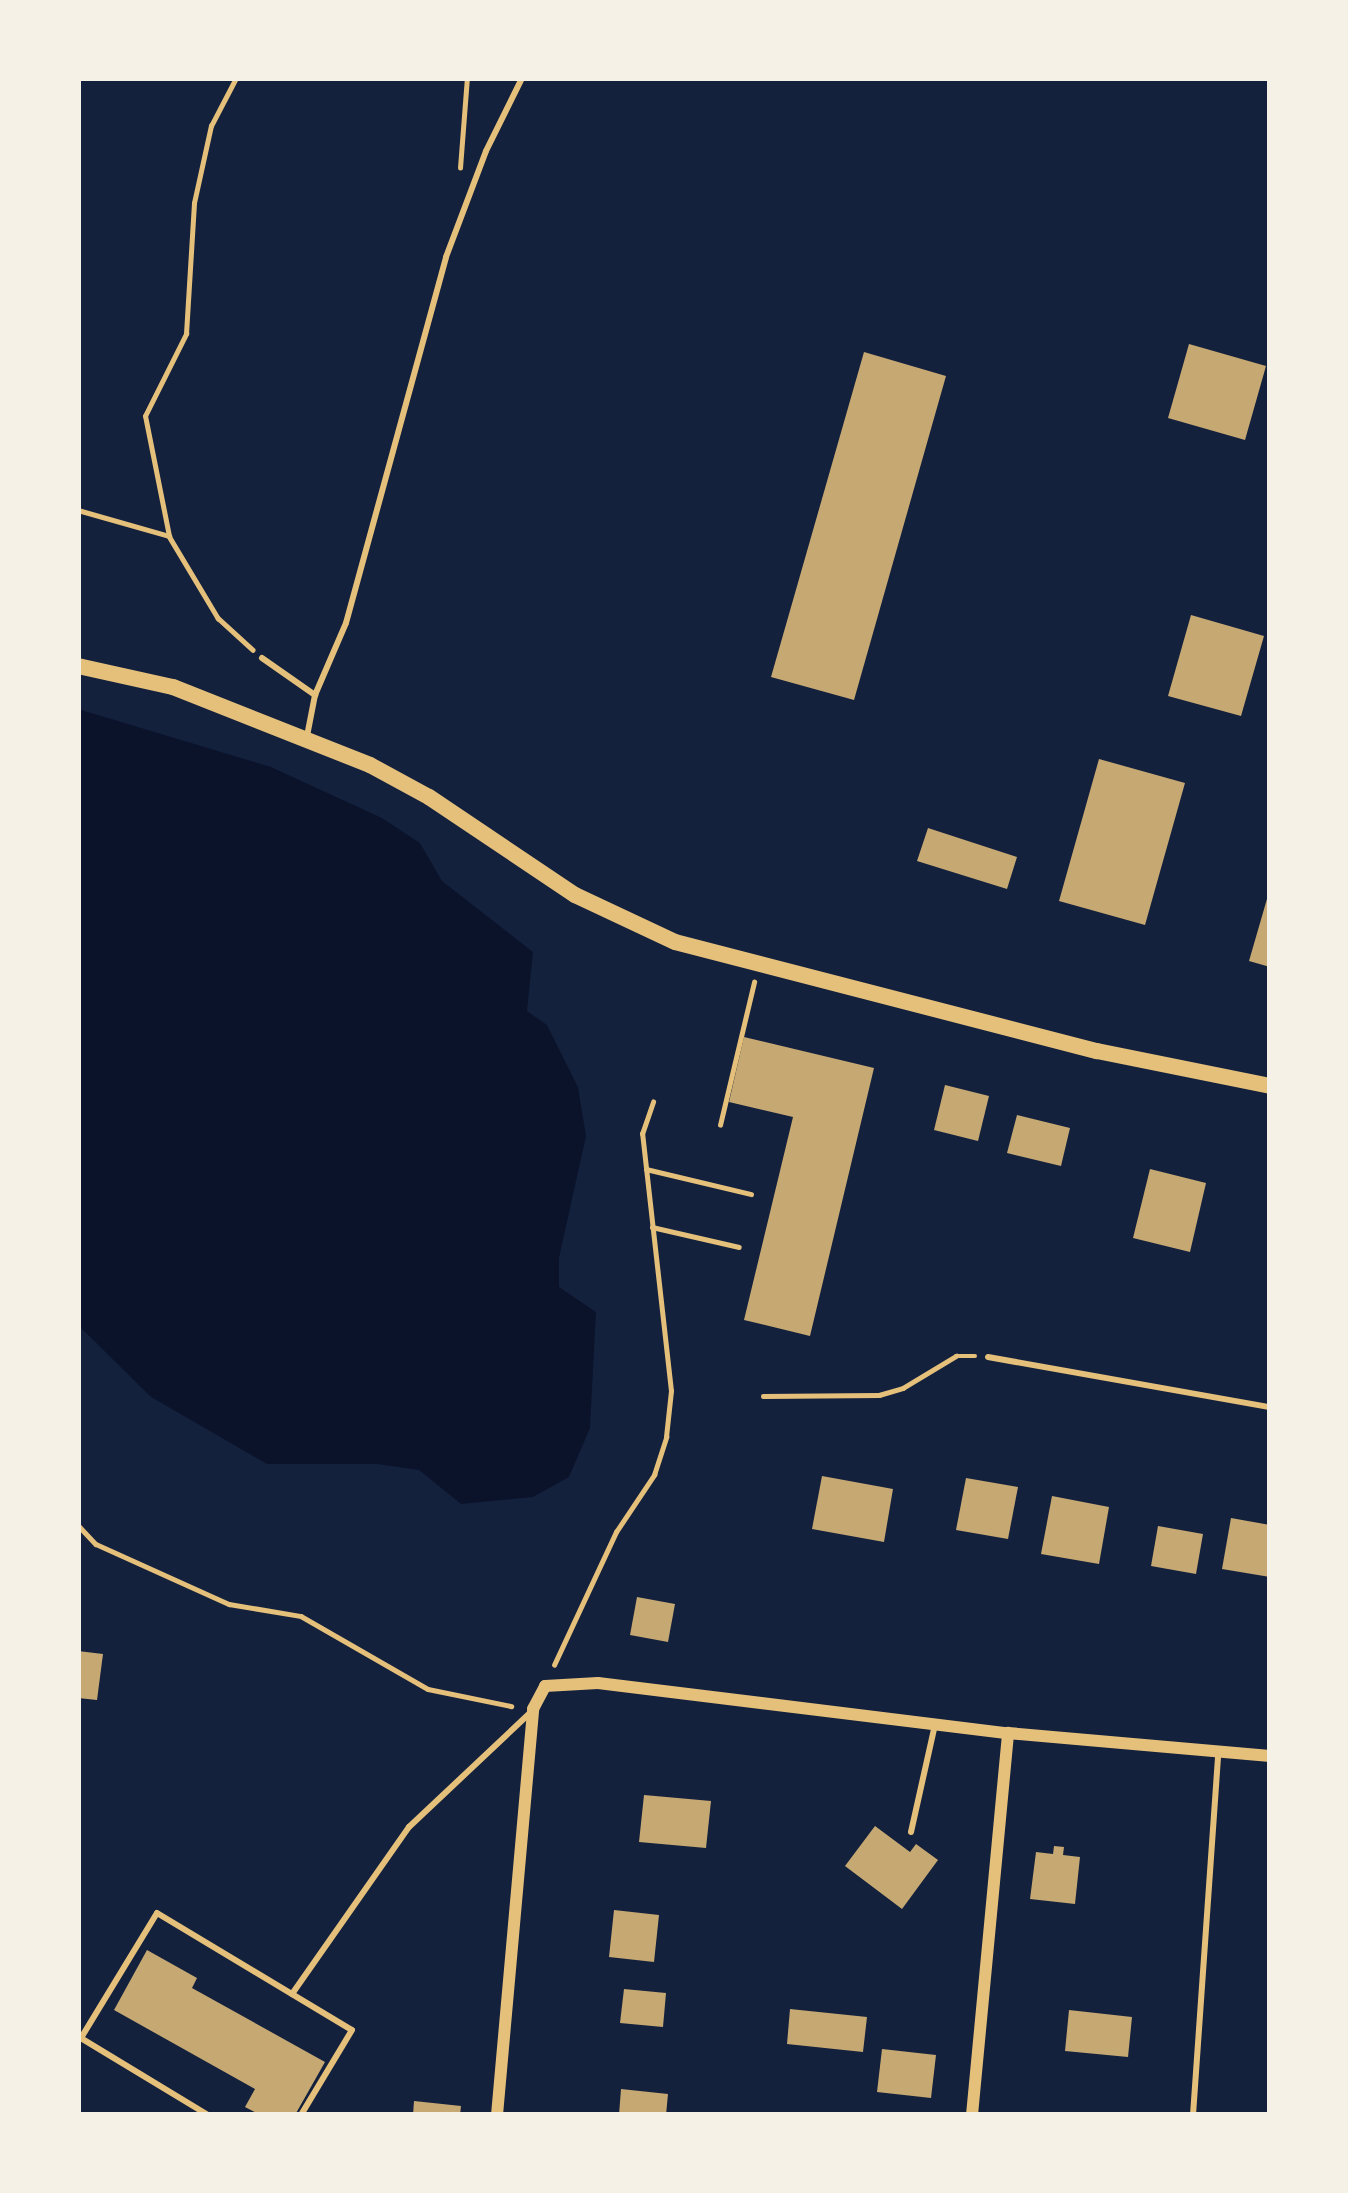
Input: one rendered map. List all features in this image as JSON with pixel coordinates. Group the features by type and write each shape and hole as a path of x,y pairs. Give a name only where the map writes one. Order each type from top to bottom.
{"street":[{"path":"78,666 173,687 307,736 429,797 610,914 675,942 1097,1051 1270,1086"},
{"path":"497,2115 533,1709 545,1686 598,1683 1008,1733 1270,1756"},
{"path":"972,2115 1008,1733"}],"lane":[{"path":"307,736 315,695 346,622 446,257 485,151 522,78"},
{"path":"262,658 315,695"},
{"path":"988,1357 1270,1407"},
{"path":"292,1994 410,1827 533,1709"},
{"path":"911,1832 935,1724"},
{"path":"1192,2115 1218,1750"},
{"path":"208,2115 81,2038 157,1912 352,2030 301,2115"}],"path":[{"path":"236,78 211,126 194,202 186,334 145,416 169,536 218,618 262,658"},
{"path":"461,175 467,78"},
{"path":"78,510 169,536"},
{"path":"720,1125 758,965"},
{"path":"552,1670 616,1532 654,1474 666,1437 671,1391 643,1134 653,1102"},
{"path":"646,1169 752,1194"},
{"path":"652,1227 739,1247"},
{"path":"763,1396 879,1395 903,1388 956,1356 988,1357"},
{"path":"78,1526 96,1544 229,1604 301,1616 428,1689 533,1709"}],"water":[{"path":"78,709 271,767 382,818 420,843 442,881 533,952 527,1011 547,1025 578,1087 586,1136 559,1258 559,1287 596,1312 590,1428 569,1477 533,1497 461,1504 419,1470 377,1464 267,1464 151,1397 78,1325"}],"building":[{"path":"1189,344 1266,366 1245,440 1168,418"},
{"path":"864,352 946,376 854,700 771,677"},
{"path":"1191,615 1264,636 1241,716 1168,696"},
{"path":"1099,759 1185,783 1145,925 1059,901"},
{"path":"928,828 1017,857 1007,889 917,861"},
{"path":"1270,892 1270,967 1249,961"},
{"path":"744,1037 874,1068 810,1336 744,1320 793,1117 729,1102"},
{"path":"945,1085 989,1096 978,1141 934,1130"},
{"path":"1017,1115 1070,1128 1061,1166 1007,1153"},
{"path":"1150,1169 1206,1183 1190,1252 1133,1238"},
{"path":"822,1476 893,1489 884,1542 812,1529"},
{"path":"966,1478 1018,1487 1008,1539 956,1530"},
{"path":"1052,1496 1109,1507 1099,1564 1041,1554"},
{"path":"1231,1518 1270,1525 1270,1577 1222,1569"},
{"path":"1158,1526 1203,1534 1196,1574 1151,1566"},
{"path":"637,1597 675,1604 668,1642 630,1635"},
{"path":"78,1651 103,1654 97,1700 78,1698"},
{"path":"644,1795 711,1801 706,1848 639,1842"},
{"path":"875,1826 910,1852 916,1844 938,1860 902,1909 845,1866"},
{"path":"1054,1846 1064,1847 1063,1855 1080,1857 1075,1904 1030,1899 1036,1852 1053,1854"},
{"path":"614,1910 659,1915 654,1962 609,1957"},
{"path":"147,1950 197,1978 192,1988 325,2062 295,2115 260,2115 245,2107 255,2089 114,2010"},
{"path":"624,1989 666,1993 663,2027 620,2023"},
{"path":"790,2009 867,2017 863,2052 787,2044"},
{"path":"1069,2010 1132,2017 1128,2057 1065,2051"},
{"path":"882,2049 936,2055 931,2098 877,2092"},
{"path":"621,2089 668,2094 666,2115 619,2115"},
{"path":"414,2101 461,2106 460,2115 413,2115"}]}
